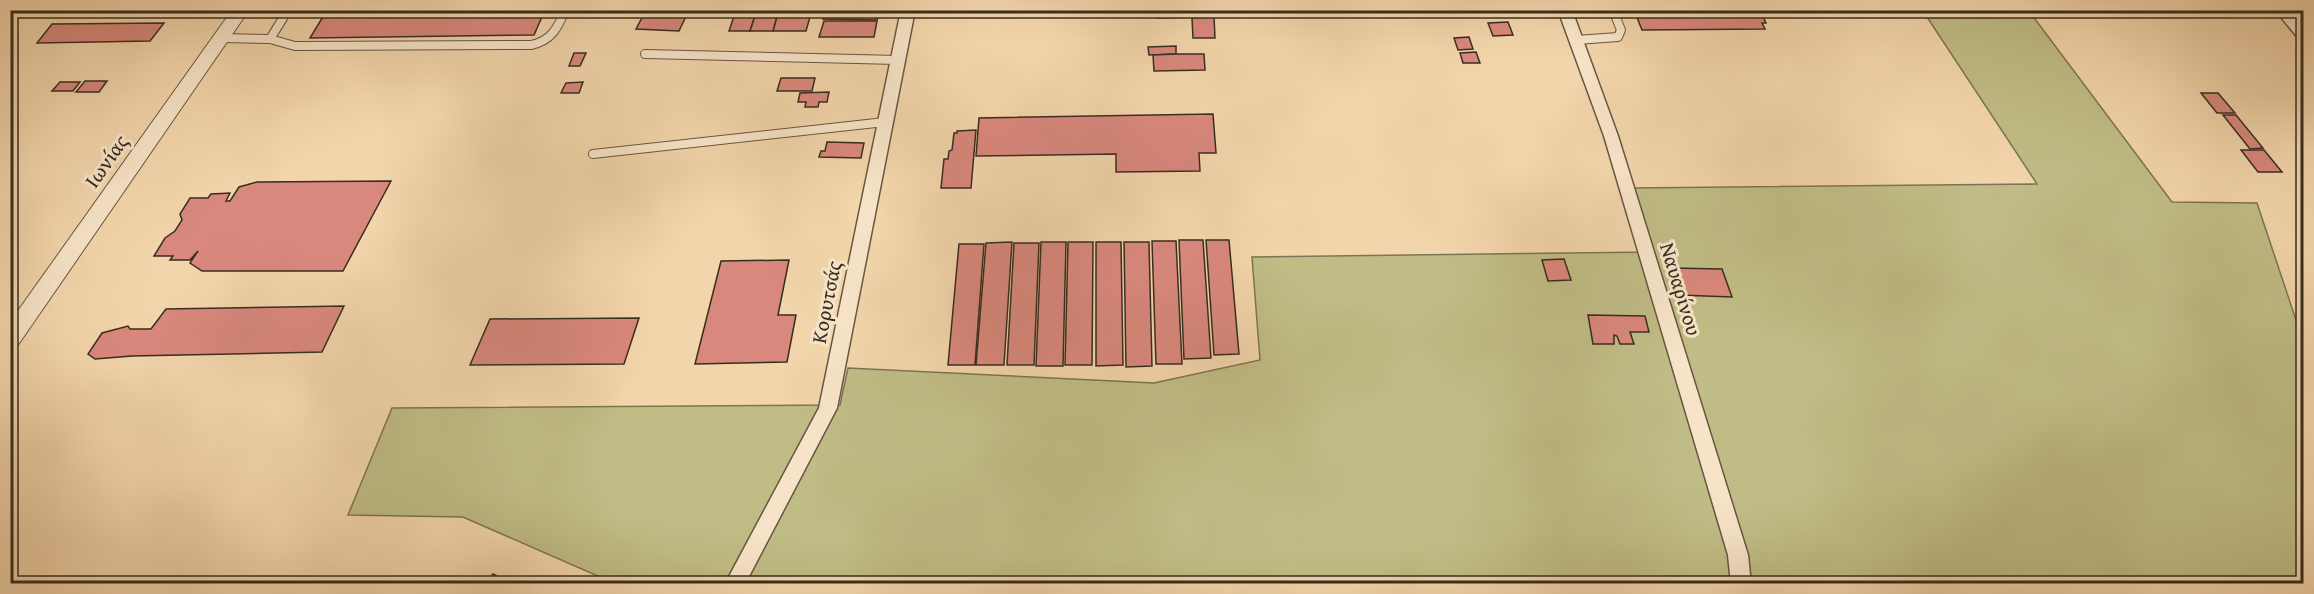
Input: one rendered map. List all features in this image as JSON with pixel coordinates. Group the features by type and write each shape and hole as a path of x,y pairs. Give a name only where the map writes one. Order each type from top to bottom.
{"street":[{"name":"Ιωνίας","path":"10,339 241,10"},
{"name":"Κορυτσάς","path":"735,584 828,408 908,10"},
{"name":"Ναυαρίνου","path":"1565,10 1611,136 1738,555 1741,584"},
{"path":"2281,10 2304,36"}],"lane":[{"path":"270,39 288,10"},
{"path":"222,38 270,39 295,46 531,45 540,44 552,37 565,10"},
{"path":"1576,40 1618,37 1621,30 1613,10"},
{"path":"645,54 898,60"},
{"path":"593,154 885,122"}],"shaded area":[{"path":"1923,11 2029,11 2172,202 2257,203 2298,326 2303,326 2303,583 616,584 463,517 348,515 392,408 840,405 848,368 1154,383 1260,360 1252,257 1651,252 1632,188 2037,184"}],"building":[{"path":"327,10 545,10 534,35 310,38"},
{"path":"646,10 689,10 679,31 636,29"},
{"path":"786,10 812,10 806,31 773,31 777,16 785,16"},
{"path":"826,10 880,10 877,20 823,19"},
{"path":"1156,10 1199,10 1200,17 1157,18"},
{"path":"1634,10 1760,10 1766,23 1762,23 1765,29 1642,30"},
{"path":"2176,10 2205,10 2209,16 2179,14"},
{"path":"734,16 755,16 750,31 729,31"},
{"path":"755,16 777,16 773,31 750,31"},
{"path":"1214,17 1215,38 1193,38 1192,18"},
{"path":"824,21 877,21 874,37 819,37"},
{"path":"1508,22 1513,35 1493,36 1488,23"},
{"path":"164,23 150,41 37,43 52,24"},
{"path":"1469,37 1473,49 1458,50 1454,38"},
{"path":"1176,46 1176,54 1149,55 1148,47"},
{"path":"1476,52 1480,63 1463,63 1460,53"},
{"path":"574,53 586,53 580,66 569,66"},
{"path":"1204,54 1205,70 1154,71 1153,55"},
{"path":"781,78 815,78 812,91 777,91"},
{"path":"85,81 107,81 99,92 76,92"},
{"path":"60,82 80,82 73,91 52,91"},
{"path":"583,82 579,93 561,93 566,83"},
{"path":"829,92 827,102 819,102 818,107 805,107 806,102 798,102 800,93"},
{"path":"2201,93 2218,93 2235,113 2217,113"},
{"path":"1213,114 1216,153 1199,153 1200,171 1116,172 1116,154 976,156 979,118"},
{"path":"2223,115 2236,115 2263,148 2250,149"},
{"path":"976,130 971,188 941,188 944,159 948,159 949,151 952,150 954,133"},
{"path":"827,142 864,143 861,158 819,157 821,151 825,151"},
{"path":"2241,150 2264,150 2282,172 2258,172"},
{"path":"391,181 343,271 202,271 190,263 198,251 190,260 170,260 173,256 154,256 165,238 175,231 182,220 180,214 190,198 208,198 211,194 230,193 226,201 230,201 239,187 257,182"},
{"path":"1179,240 1203,240 1211,358 1184,359"},
{"path":"1206,240 1229,240 1239,354 1214,355"},
{"path":"1152,241 1176,241 1182,364 1156,364"},
{"path":"1012,242 1004,365 976,365 986,243"},
{"path":"1041,242 1066,242 1063,366 1036,366"},
{"path":"1068,242 1093,242 1092,365 1065,365"},
{"path":"1096,242 1121,242 1123,365 1096,366"},
{"path":"1124,242 1149,242 1152,366 1126,367"},
{"path":"1014,243 1039,243 1034,365 1007,365"},
{"path":"959,244 984,244 975,365 948,365"},
{"path":"1564,259 1571,280 1548,281 1542,260"},
{"path":"789,260 778,315 796,315 787,362 695,364 721,261"},
{"path":"1670,268 1722,269 1732,297 1678,295"},
{"path":"344,306 322,352 132,356 95,359 88,354 102,333 128,326 130,329 151,329 166,309"},
{"path":"1588,315 1645,316 1649,332 1630,332 1634,344 1620,344 1617,336 1614,335 1614,344 1593,344"},
{"path":"639,318 624,364 470,365 490,319"},
{"path":"493,574 511,584 485,584"}]}
